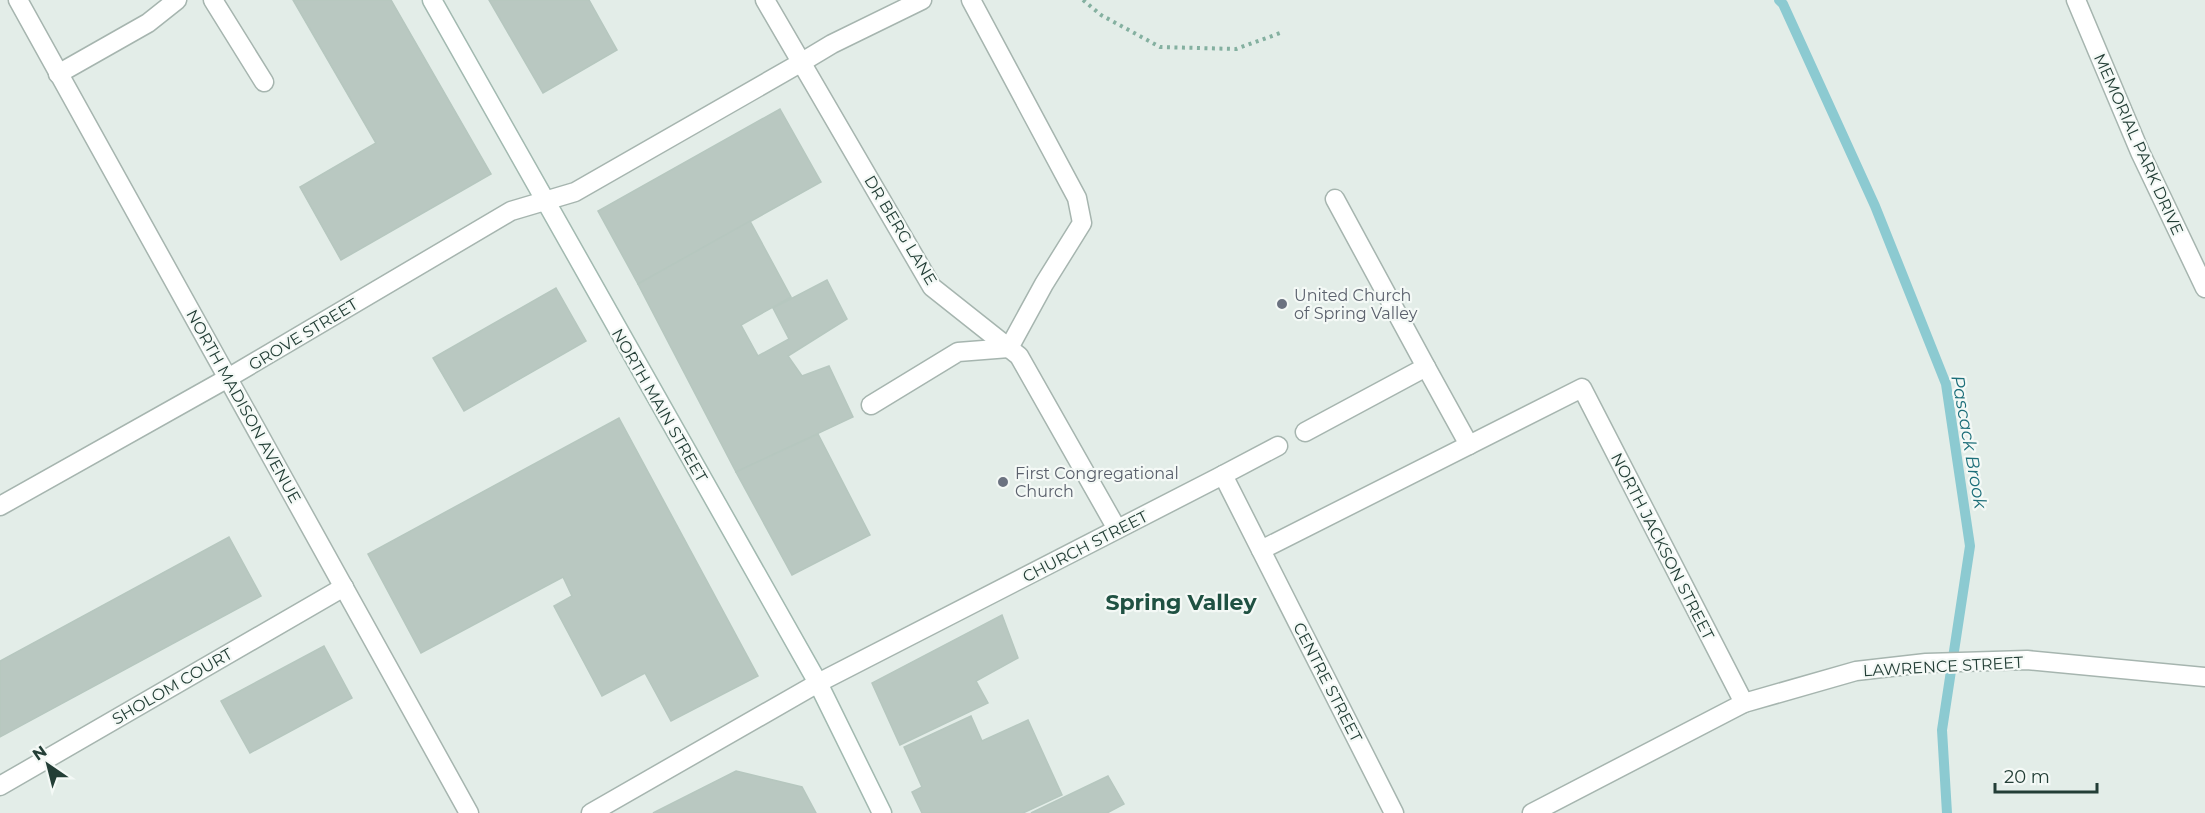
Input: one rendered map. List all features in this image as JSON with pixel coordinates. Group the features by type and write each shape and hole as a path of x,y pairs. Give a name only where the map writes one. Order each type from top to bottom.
{"street":[{"name":"NORTH MADISON AVENUE","path":"18,0 469,813"},
{"path":"58,74 148,23 177,0"},
{"path":"213,0 264,82"},
{"name":"NORTH MAIN STREET","path":"432,0 818,683 882,813"},
{"name":"DR BERG LANE","path":"765,0 932,286 1019,356 1117,529"},
{"path":"545,201 575,192 832,44 922,0"},
{"path":"871,405 958,352 1010,348 1044,284 1082,223 1077,198 970,0"},
{"name":"MEMORIAL PARK DRIVE","path":"2076,0 2140,153 2205,288"},
{"path":"1222,475 1261,550 1469,445 1335,199"},
{"name":"GROVE STREET","path":"0,506 228,378 511,211 545,201"},
{"path":"1305,432 1426,367"},
{"name":"NORTH JACKSON STREET","path":"1469,445 1582,388 1744,703"},
{"name":"CHURCH STREET","path":"591,813 818,683 1278,446"},
{"name":"CENTRE STREET","path":"1261,550 1394,813"},
{"name":"SHOLOM COURT","path":"0,786 344,587"},
{"name":"LAWRENCE STREET","path":"1532,813 1744,703 1856,671 1926,663 2027,660 2205,677"}],"path":[{"path":"1083,0 1101,15 1160,47 1236,49 1283,32"}],"building":[{"path":"293,0 391,0 491,174 341,260 300,187 376,143"},
{"path":"489,0 589,0 617,50 543,93"},
{"path":"780,109 821,182 638,284 598,211"},
{"path":"750,221 791,297 741,325 758,356 789,339 773,308 827,280 847,319 788,356 802,376 829,366 853,417 736,472 638,284"},
{"path":"556,288 586,341 464,411 433,358"},
{"path":"619,418 758,676 671,721 645,673 602,696 554,606 572,596 563,577 421,653 368,554"},
{"path":"818,434 870,535 792,575 736,472"},
{"path":"229,537 261,596 0,737 0,661"},
{"path":"1002,615 1018,658 976,681 988,703 900,745 872,683"},
{"path":"324,646 352,698 250,753 221,701"},
{"path":"971,716 982,741 1028,720 1062,795 1023,813 922,813 912,792 922,787 904,747"},
{"path":"736,771 802,787 816,813 653,813"},
{"path":"1108,776 1124,804 1107,813 1031,813"}],"waterway":[{"name":"Pascack Brook","path":"1779,0 1783,4 1875,206 1946,384 1970,546 1942,730 1947,813"}],"place":[{"name":"United Church of Spring Valley","path":"1282,304"},
{"name":"First Congregational Church","path":"1003,482"}],"district":[{"name":"Spring Valley","path":"1181,602"}]}
